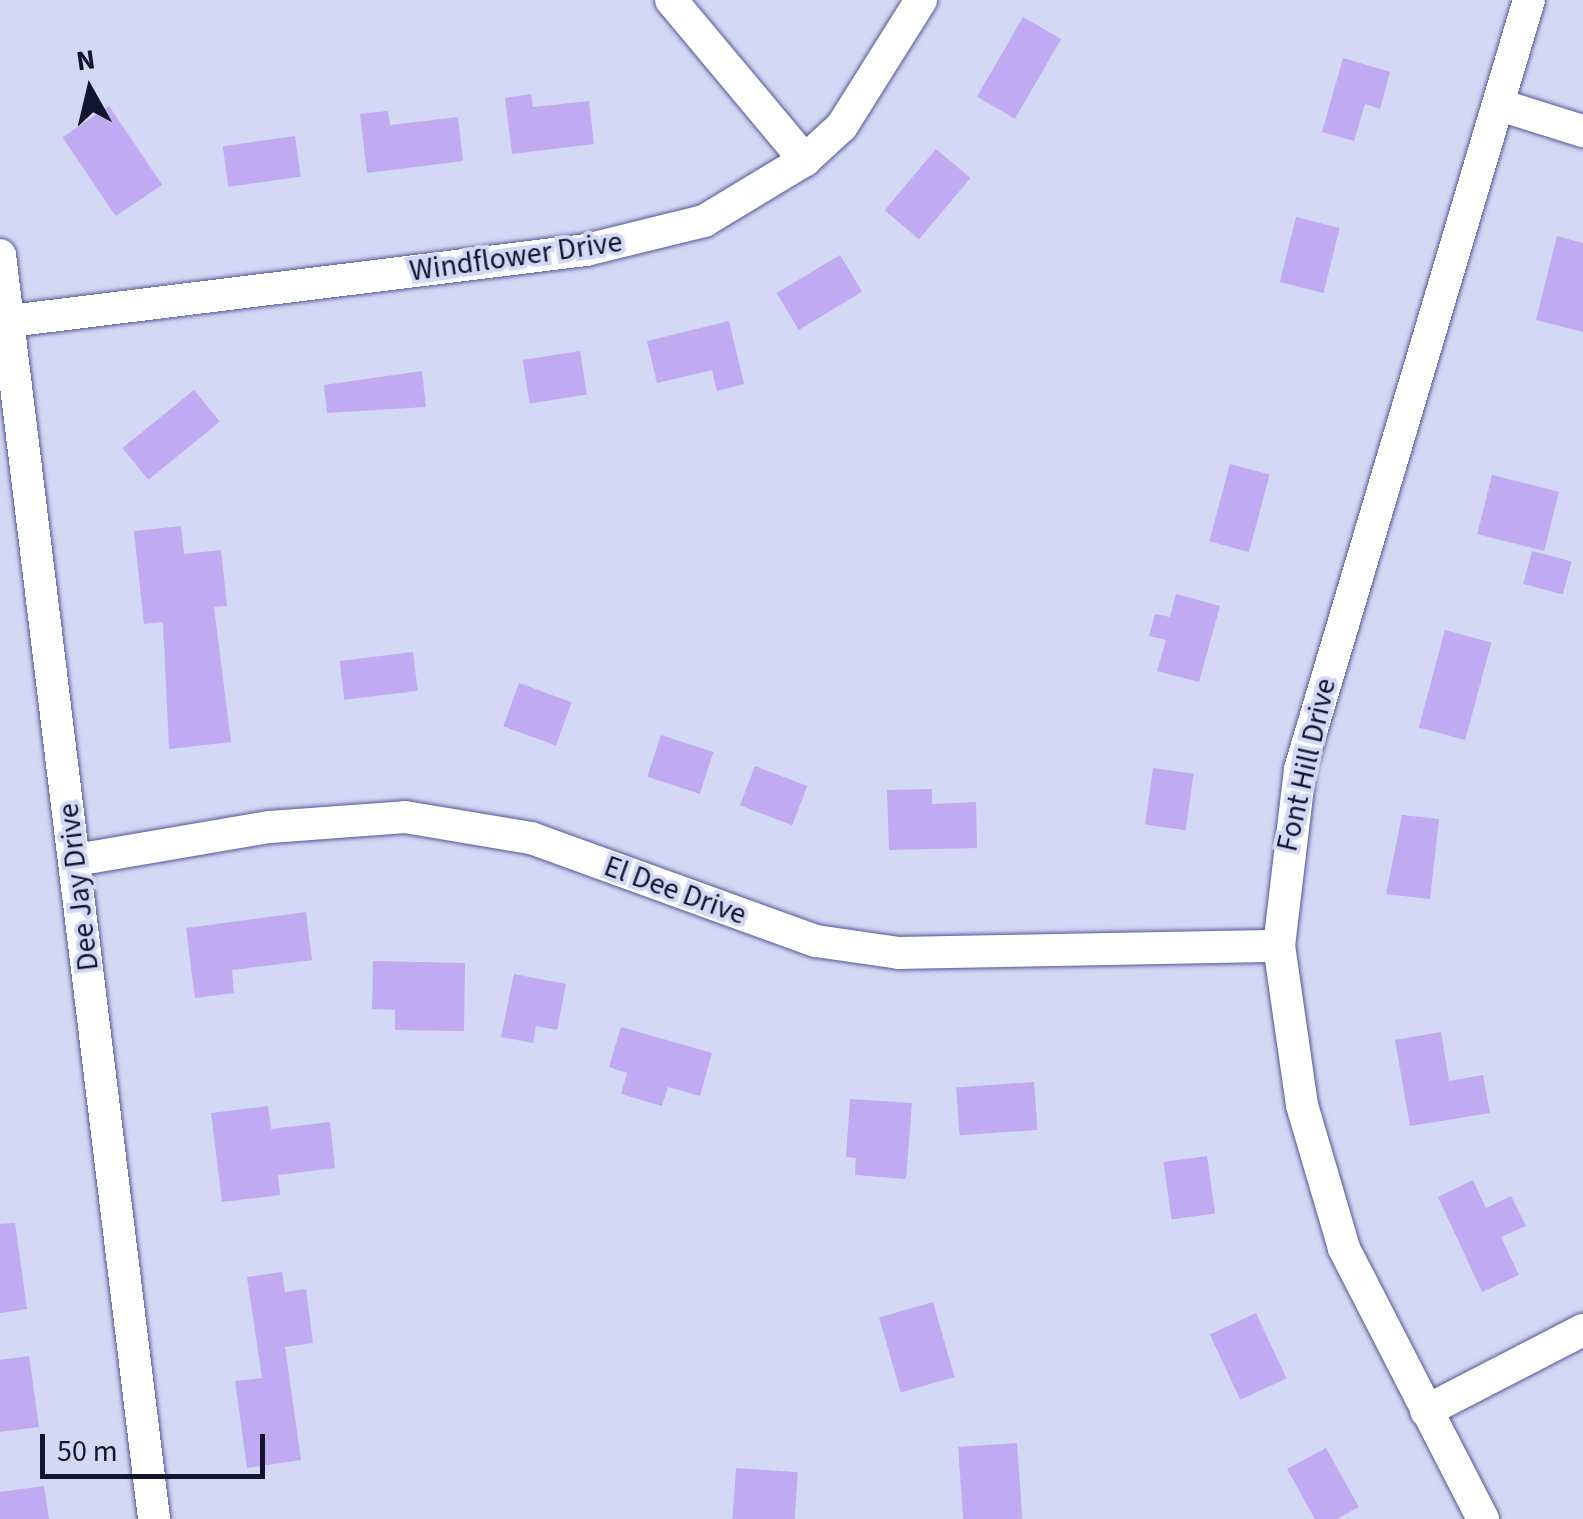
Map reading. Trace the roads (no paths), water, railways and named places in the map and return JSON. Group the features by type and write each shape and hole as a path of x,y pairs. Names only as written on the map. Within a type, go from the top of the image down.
{"street":[{"path":"671,0 805,160"},
{"name":"Windflower Drive","path":"10,321 652,237 704,221 805,160 842,126 921,0"},
{"name":"Font Hill Drive","path":"1483,1519 1340,1232 1302,1105 1279,946 1300,769 1503,106 1530,0"},
{"path":"1503,106 1583,131"},
{"name":"Dee Jay Drive","path":"0,254 154,1519"},
{"name":"El Dee Drive","path":"76,860 288,824 405,818 531,838 816,941 899,953 1279,946"},
{"path":"1426,1411 1583,1330"}]}
